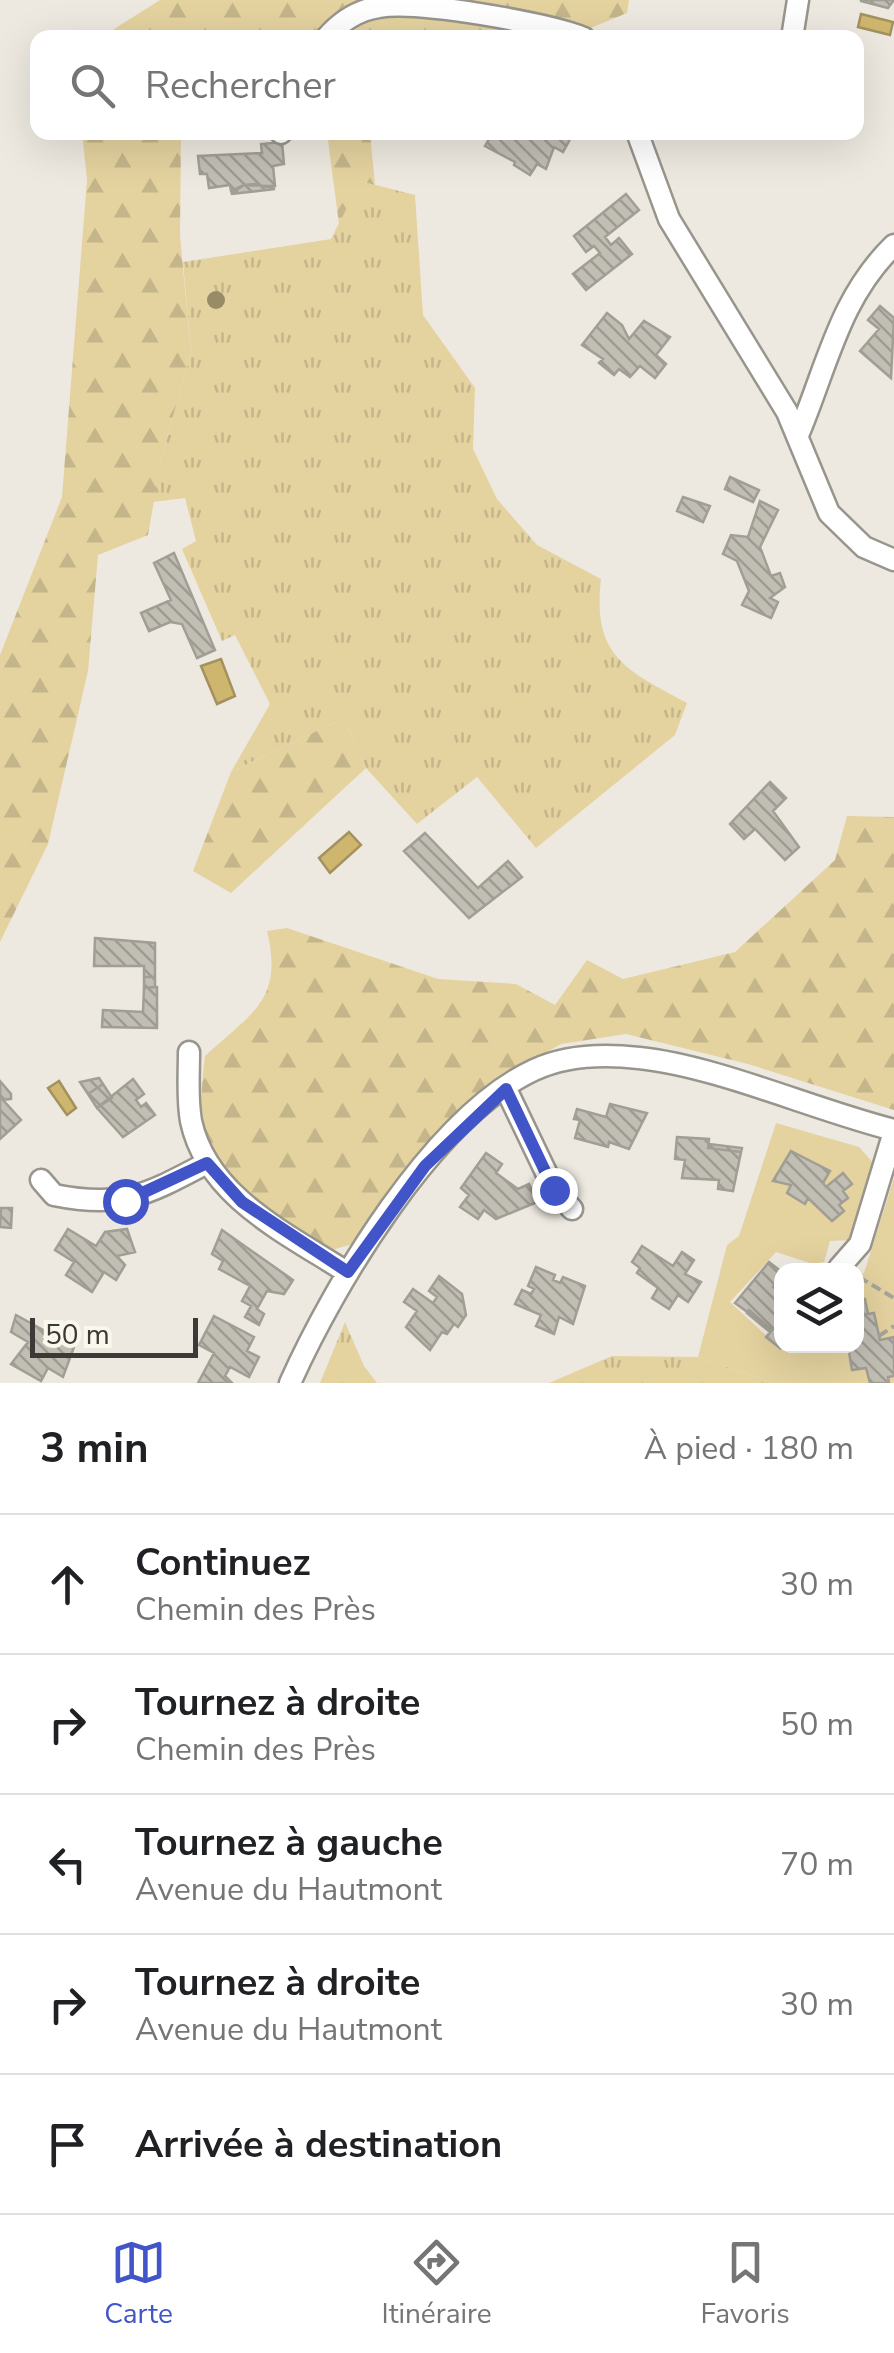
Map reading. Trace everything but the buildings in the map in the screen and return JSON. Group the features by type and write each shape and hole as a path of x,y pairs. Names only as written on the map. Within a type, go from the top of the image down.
{"street":[{"path":"793,30 798,0"},
{"path":"337,30 360,13 401,6 562,30"},
{"path":"640,140 669,220 798,434 830,514 840,528 864,547 894,560"},
{"path":"798,434 842,314 867,274 894,246"},
{"path":"189,1052 191,1121 207,1163 242,1202 348,1272"},
{"path":"290,1383 318,1320 425,1166 506,1089 531,1071 559,1061 642,1058 894,1131 853,1263"},
{"path":"506,1089 554,1190 572,1209"},
{"path":"41,1180 54,1194 114,1203 152,1192 207,1163"}],"path":[{"path":"864,1281 894,1298"},
{"path":"879,1336 894,1326"}],"green space":[{"path":"160,0 629,0 627,13 591,30 114,29"},
{"path":"83,140 181,140 180,236 191,353 162,455 148,535 98,555 88,671 48,844 0,942 0,655 62,497 87,180"},
{"path":"328,140 371,140 375,185 360,181 339,224"},
{"path":"360,181 415,195 423,315 475,388 473,449 497,499 537,545 601,579 602,627 608,644 631,670 687,703 675,735 536,848 477,777 417,824 366,768 344,718 231,772 270,704 235,635 222,641 182,549 196,541 185,498 153,502 191,353 183,262 331,239"},
{"path":"344,718 366,768 231,893 193,871 231,772"},
{"path":"847,816 894,817 894,1110 748,1064 626,1034 561,1044 502,1077 456,1119 356,1243 332,1250 259,1201 214,1153 202,1115 205,1056 249,1016 267,990 271,955 267,931 287,928 438,979 516,984 555,1005 587,960 623,979 735,952 835,860"},
{"path":"776,1123 859,1147 874,1164 851,1240 830,1241 824,1262 818,1263 776,1252 730,1302 774,1343 774,1353 864,1353 864,1273 894,1178 894,1383 774,1383 698,1357 727,1245 739,1236"},
{"path":"345,1322 364,1366 377,1383 320,1383"},
{"path":"612,1356 698,1357 774,1383 549,1383"}],"shaded area":[{"path":"861,14 893,22 890,35 858,27"},
{"path":"221,659 235,696 217,704 201,666"},
{"path":"349,832 361,845 330,873 319,858"},
{"path":"59,1081 76,1108 67,1115 48,1088"}],"route":[{"path":"125,1201 152,1192 207,1163 260,1216 348,1272 425,1166 473,1116 506,1089 554,1190"}]}
